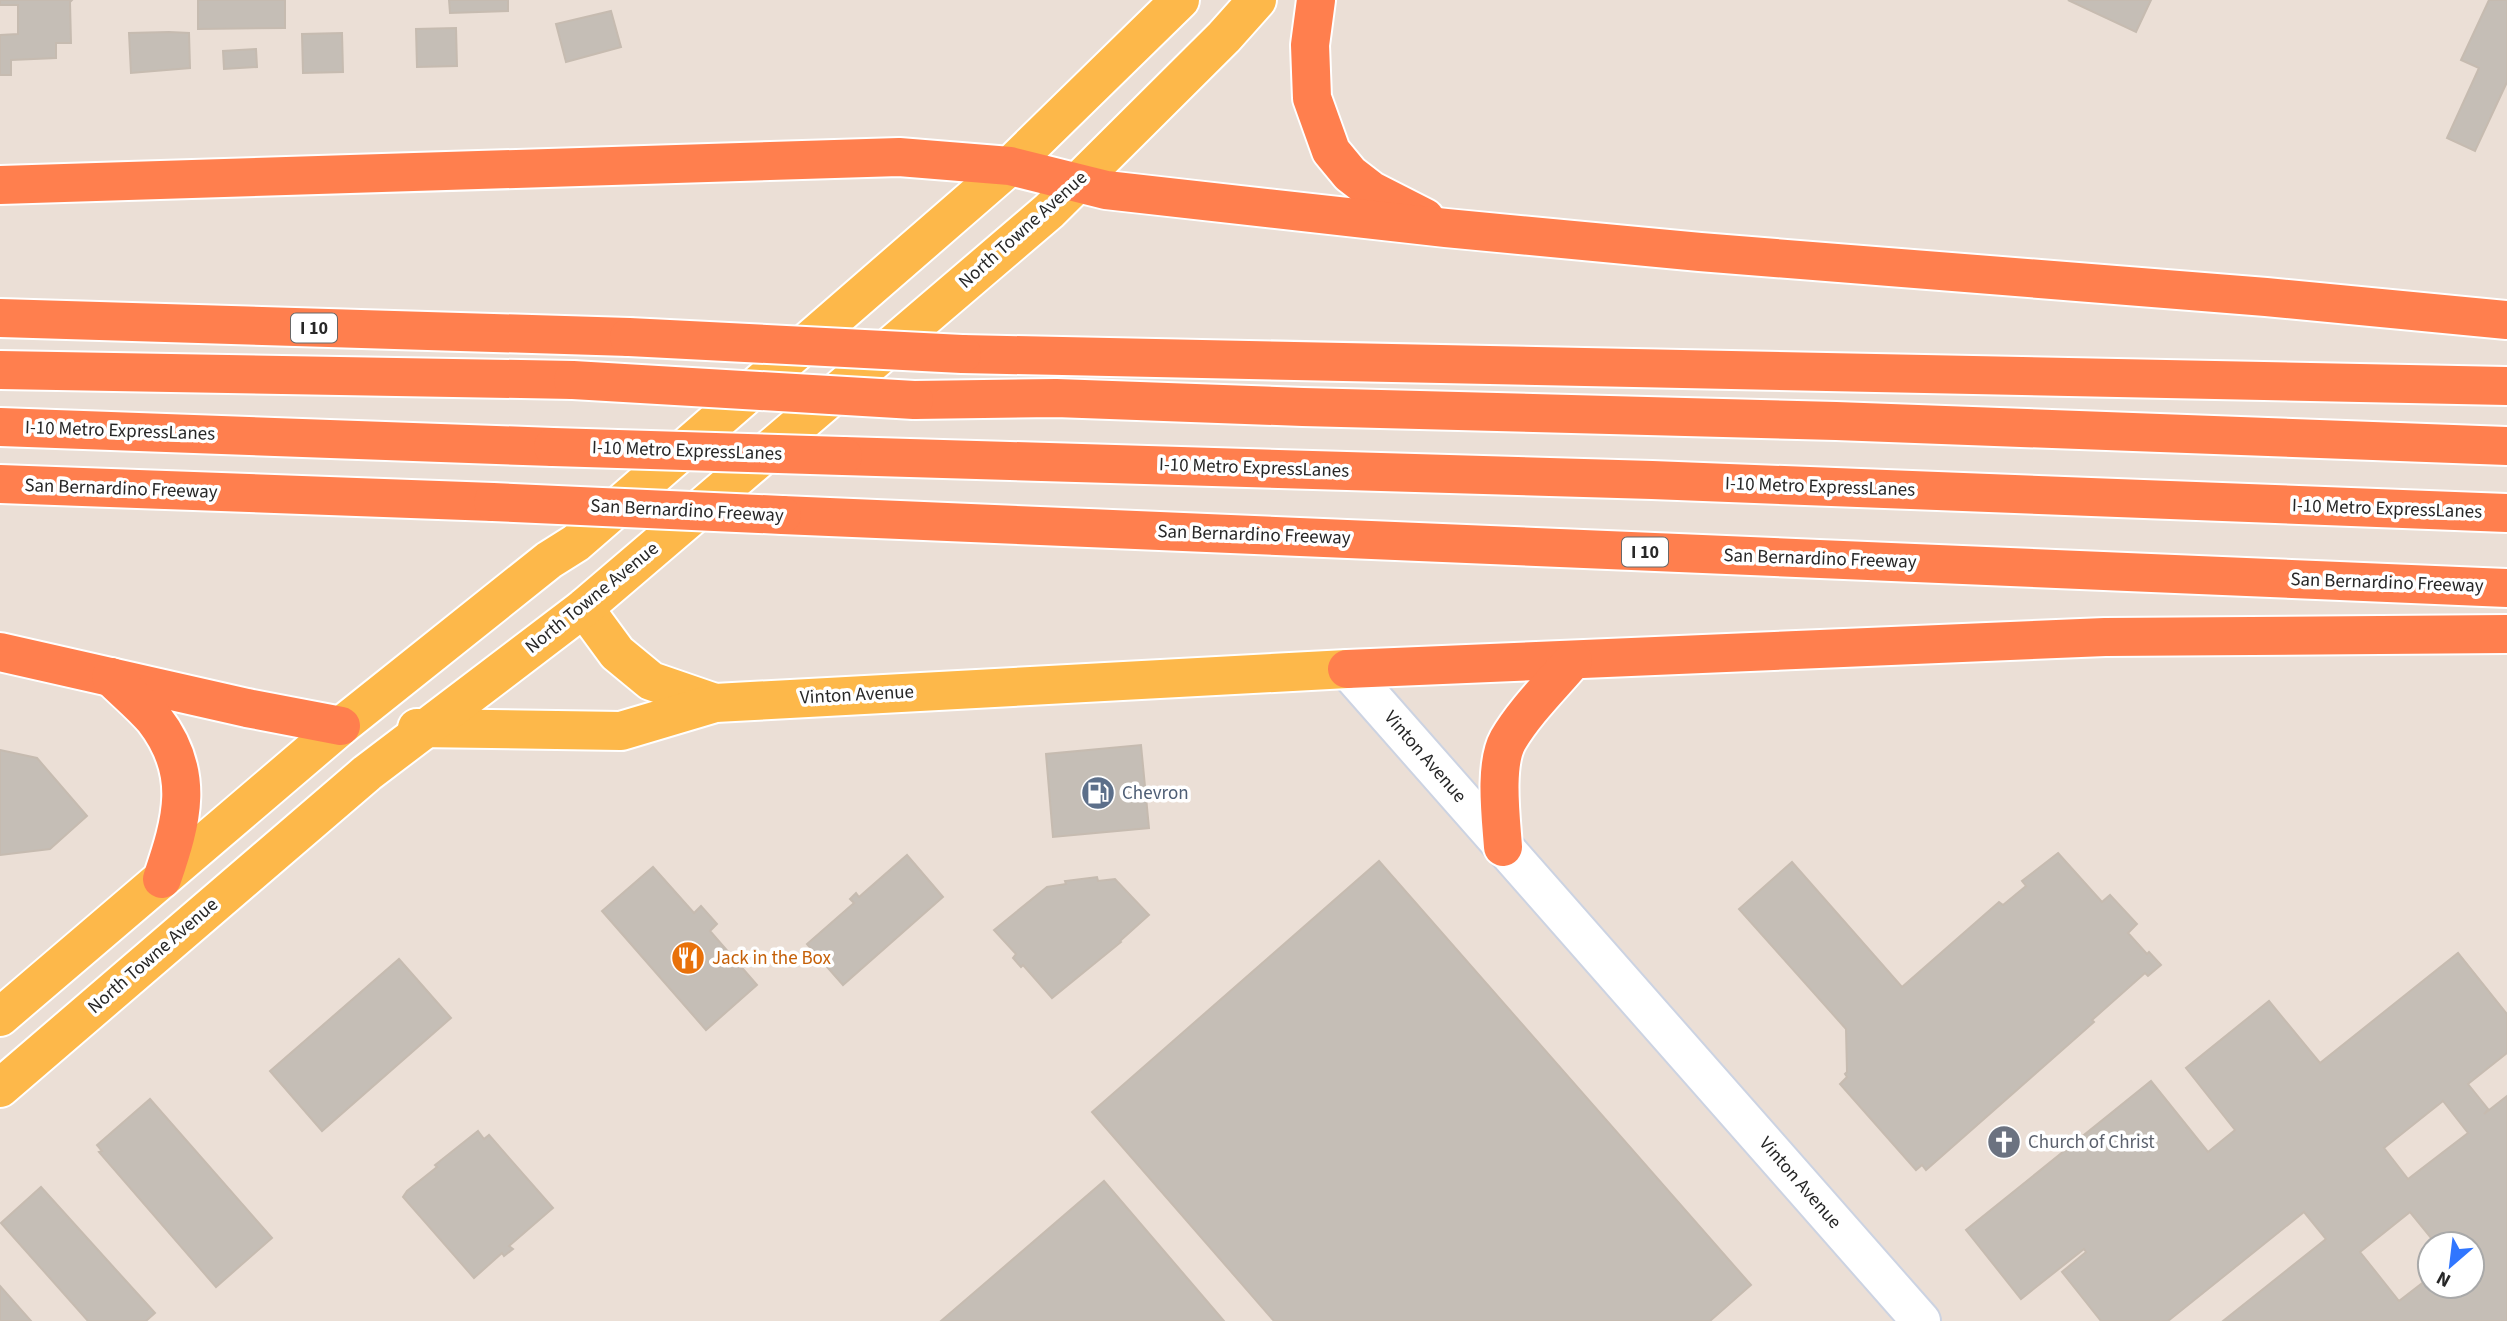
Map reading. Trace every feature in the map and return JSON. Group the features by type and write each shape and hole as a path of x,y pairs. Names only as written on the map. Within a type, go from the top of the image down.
{"highway":[{"path":"1315,0 1310,45 1312,98 1331,151 1350,174 1372,191 1446,228"},
{"path":"0,185 899,157 1010,166 1106,190 1446,228 1713,254 2266,297 2507,320"},
{"name":"I 10","path":"0,318 629,337 962,354 2507,386"},
{"path":"0,370 573,380 914,400 1056,398 1836,421 2507,446"},
{"name":"I-10 Metro ExpressLanes","path":"0,428 1638,480 2507,513"},
{"name":"San Bernardino Freeway","path":"0,484 493,502 2507,588"},
{"path":"1347,669 2105,637 2507,634"},
{"path":"0,652 247,708 341,726"},
{"path":"1503,847 1499,784 1507,742 1573,660"},
{"path":"111,677 153,718 172,747 180,769 182,801 178,833 162,879"}],"main road":[{"path":"0,1017 341,726 549,560 576,543 1010,166 1180,0"},
{"name":"North Towne Avenue","path":"0,1088 367,773 584,608 1049,211 1224,37 1257,0"},
{"path":"424,728 439,685 467,643 523,581"},
{"name":"Vinton Avenue","path":"584,608 617,653 651,681 715,703"},
{"name":"Vinton Avenue","path":"341,726 621,731 715,703 1347,669"}],"street":[{"name":"Vinton Avenue","path":"1347,669 1921,1321"}],"building":[{"path":"0,0 72,0 71,43 56,43 56,58 11,60 11,75 0,75 0,35 18,34 18,5 0,5"},
{"path":"198,0 285,0 285,28 198,29"},
{"path":"449,0 508,0 508,11 450,13"},
{"path":"2068,0 2151,0 2136,32"},
{"path":"2489,0 2507,0 2507,82 2475,151 2447,138 2479,68 2461,60"},
{"path":"611,11 621,47 566,62 556,24"},
{"path":"456,28 457,66 417,67 416,29"},
{"path":"129,33 189,33 190,68 131,73"},
{"path":"342,33 343,72 303,73 302,34"},
{"path":"256,49 257,67 224,69 223,51"},
{"name":"Chevron","path":"1141,745 1149,828 1053,837 1046,754"},
{"path":"0,750 37,758 87,816 50,849 0,855"},
{"path":"2058,853 2102,902 2110,895 2137,924 2128,933 2161,965 2148,976 2145,973 2092,1020 2094,1022 1926,1170 1922,1165 1916,1170 1840,1084 1847,1077 1846,1029 1739,909 1792,862 1902,987 1999,902 2003,905 2026,886 2022,881"},
{"path":"907,855 943,897 843,985 807,944 854,903 850,899 856,893 859,897"},
{"path":"1379,861 1751,1285 1710,1321 1274,1321 1092,1112"},
{"name":"Jack in the Box","path":"653,867 694,913 701,906 717,924 710,931 757,985 706,1030 602,911"},
{"path":"1097,877 1098,881 1115,879 1149,915 1121,942 1052,998 1023,965 1021,967 1013,958 1016,954 994,930 1047,887 1066,884 1065,881"},
{"path":"2458,953 2507,1014 2507,1053 2468,1084 2488,1109 2484,1114 2507,1096 2507,1321 2223,1321 2326,1239 2304,1212 2168,1321 2101,1321 2062,1272 2086,1252 2084,1249 2021,1299 1966,1230 2151,1081 2208,1152 2235,1130 2186,1068 2269,1001 2320,1063","holes":["2443,1101 2468,1133 2408,1179 2384,1148"]},
{"path":"399,959 451,1018 322,1131 270,1071"},
{"path":"150,1099 272,1238 216,1287 99,1152 102,1151 97,1145"},
{"path":"478,1131 484,1139 489,1135 553,1208 509,1246 513,1249 504,1256 502,1253 474,1278 403,1197 437,1167 435,1165"},
{"path":"1104,1181 1224,1321 941,1321"},
{"path":"41,1187 155,1313 146,1321 88,1321 1,1223"},
{"path":"0,1286 31,1321 0,1321"}],"place":[{"name":"Chevron","path":"1098,793"},
{"name":"Jack in the Box","path":"688,958"},
{"name":"Church of Christ","path":"2004,1142"}]}
